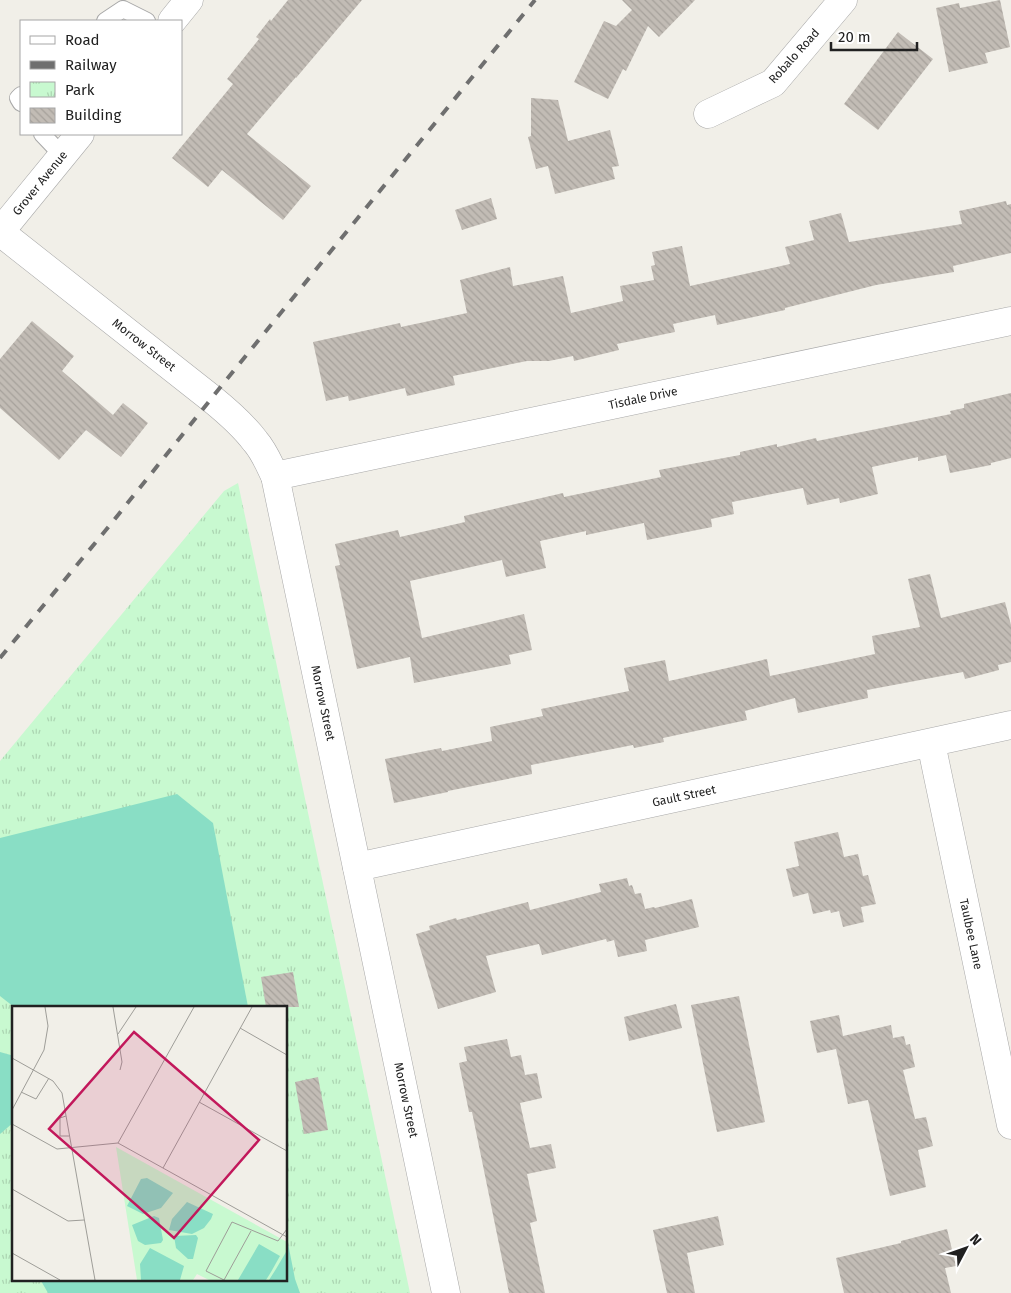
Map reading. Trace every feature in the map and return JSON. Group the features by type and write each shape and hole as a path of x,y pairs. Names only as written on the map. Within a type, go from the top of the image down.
{"street":[{"path":"173,20 189,0"},
{"name":"Robalo Road","path":"708,114 772,83 843,0"},
{"name":"Grover Avenue","path":"0,232 79,135"},
{"name":"Morrow Street","path":"0,232 235,418 256,442 275,476 446,1293"},
{"name":"Tisdale Drive","path":"275,476 1011,321"},
{"name":"Gault Street","path":"357,866 1011,725"},
{"name":"Taulbee Lane","path":"930,743 1011,1125"}],"lane":[{"path":"106,20 123,9 145,20"},
{"path":"43,135 62,155"}],"green space":[{"path":"238,483 410,1293 0,1293 0,761 224,491"},
{"path":"177,794 213,823 248,1006 13,1006 0,996 0,838"},
{"path":"0,1052 12,1055 12,1124 0,1134"},
{"path":"288,1243 295,1279 300,1293 48,1293 41,1280 288,1280"}],"building":[{"path":"288,0 362,0 247,134 311,186 283,220 222,170 208,187 172,158 233,84 227,79 259,39 256,37"},
{"path":"622,0 695,0 659,37 648,26 626,71 623,69 608,99 574,82 604,21 616,26 632,10"},
{"path":"1000,0 1010,47 985,53 988,63 949,72 936,8 959,3 960,8"},
{"path":"898,32 933,59 878,130 844,104"},
{"path":"531,98 558,100 568,141 610,130 619,166 612,167 615,179 555,194 548,166 536,169 528,137 531,136"},
{"path":"491,198 497,219 462,230 455,210"},
{"path":"1006,201 1007,205 1011,204 1011,253 953,266 954,272 876,285 785,308 785,310 717,325 715,315 673,324 675,332 617,344 619,350 574,361 573,356 549,361 527,361 453,376 455,385 407,396 405,388 349,401 348,396 326,401 313,342 400,323 401,327 467,313 460,280 510,267 513,286 563,276 571,313 623,301 620,286 654,280 651,266 655,265 652,252 682,246 690,286 790,264 785,247 814,240 809,221 841,213 849,242 962,224 959,211"},
{"path":"32,321 74,356 62,371 113,415 123,403 148,423 121,457 86,430 59,460 0,408 0,359"},
{"path":"1011,393 1011,458 991,463 991,465 950,473 946,455 918,461 918,457 872,467 878,494 840,503 839,498 807,505 803,488 732,502 734,514 711,519 712,527 647,540 644,523 586,535 586,531 540,541 546,568 506,577 502,560 410,581 422,638 524,614 532,650 509,655 511,664 414,683 410,657 357,669 335,566 340,565 335,544 398,530 400,537 465,522 464,516 563,493 564,497 661,477 659,470 740,455 740,452 777,444 777,447 816,438 817,441 951,414 950,411 964,408 964,404"},
{"path":"930,574 941,618 1005,602 1011,625 1011,662 998,665 999,670 965,679 963,672 867,690 868,698 798,713 795,698 745,711 747,720 663,738 664,742 634,748 633,745 531,765 532,774 394,803 385,759 441,748 442,751 492,741 490,727 543,716 541,709 629,691 624,668 665,660 669,681 767,659 770,676 875,654 872,636 920,627 908,579"},
{"path":"838,832 844,857 858,854 863,876 868,875 876,904 861,907 864,922 843,927 839,911 831,913 830,910 813,914 808,893 793,897 786,869 799,866 794,842"},
{"path":"627,878 629,886 632,885 635,894 641,893 645,909 692,899 699,927 645,940 647,951 618,957 614,940 607,942 606,939 542,955 539,944 486,956 496,992 438,1009 416,934 430,930 429,926 456,918 457,920 528,902 530,910 601,892 599,884"},
{"path":"293,972 299,1007 266,1006 261,977"},
{"path":"739,996 765,1122 717,1132 691,1005"},
{"path":"676,1004 682,1028 629,1041 624,1017"},
{"path":"839,1015 843,1036 891,1025 893,1038 904,1036 906,1045 910,1044 915,1067 903,1070 915,1119 926,1117 933,1146 918,1150 926,1187 890,1196 868,1100 848,1104 836,1049 817,1053 810,1021"},
{"path":"507,1039 511,1057 521,1055 525,1075 537,1073 542,1098 520,1103 530,1148 551,1144 556,1168 527,1174 537,1221 530,1223 545,1293 509,1293 472,1112 469,1112 459,1063 467,1061 464,1047"},
{"path":"318,1077 328,1130 304,1134 295,1082"},
{"path":"718,1216 724,1245 687,1253 695,1293 667,1293 653,1230"},
{"path":"947,1229 956,1266 945,1268 951,1293 844,1293 836,1258 901,1243 901,1241"}],"railway":[{"path":"0,658 535,0"}]}
